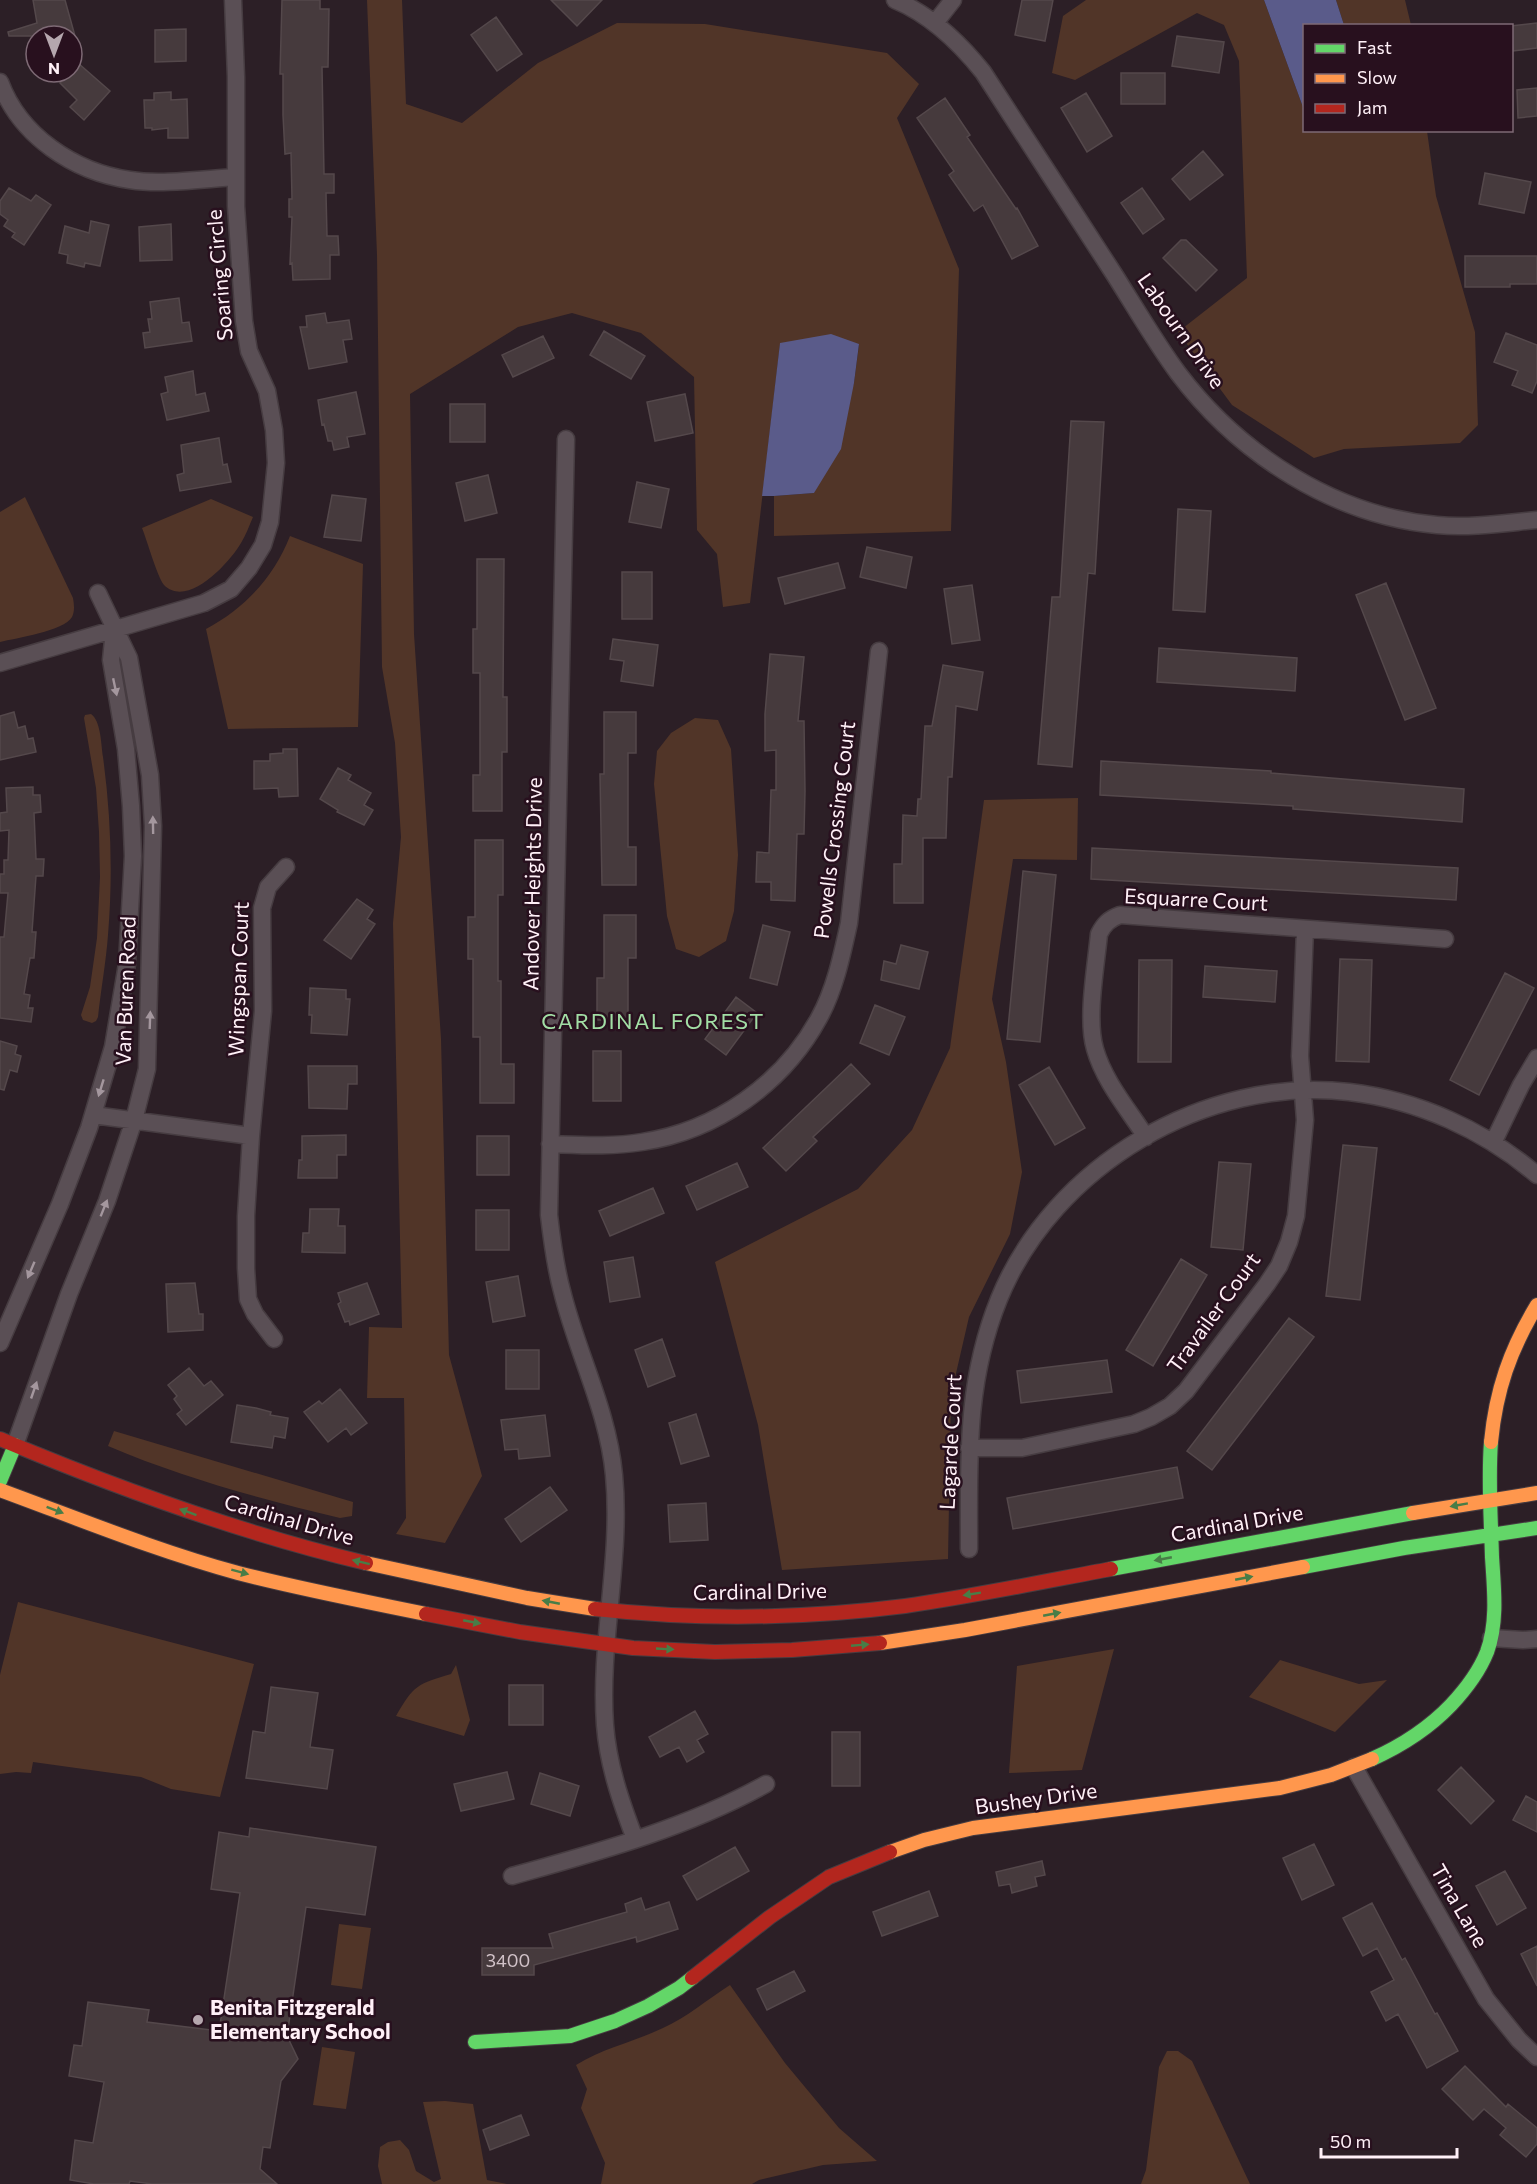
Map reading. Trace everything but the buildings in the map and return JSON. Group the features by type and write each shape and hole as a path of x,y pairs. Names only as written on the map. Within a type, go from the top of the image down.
{"main road":[{"name":"Bushey Drive","path":"475,2042 570,2036 648,2006 679,1988 812,1887 876,1857 924,1840 973,1828 1280,1788 1318,1780 1354,1767 1401,1745 1427,1728 1451,1706 1474,1679 1484,1660 1491,1638 1494,1604 1489,1454 1493,1418 1501,1383 1513,1349 1537,1305"},
{"path":"0,1481 8,1442"},
{"name":"Cardinal Drive","path":"8,1442 187,1512 264,1536 444,1582 609,1611 735,1616 878,1609 987,1592 1537,1493"},
{"path":"0,1490 148,1545 302,1589 520,1632 607,1645 715,1652 867,1645 965,1630 1381,1552 1537,1528"}],"street":[{"name":"Soaring Circle","path":"0,663 204,603 231,589 249,568 263,545 270,522 276,463 274,430 267,391 249,351 244,321 236,177 233,0"},
{"name":"Labourn Drive","path":"895,0 935,23 964,48 983,72 1180,375 1214,414 1250,447 1306,485 1368,512 1399,520 1438,525 1478,526 1537,520"},
{"path":"935,23 953,0"},
{"name":"Soaring Circle","path":"0,82 5,96 31,132 62,155 92,171 131,180 236,177"},
{"name":"Andover Heights Drive","path":"566,439 549,1215 553,1254 562,1293 596,1394 607,1434 614,1474 616,1515 604,1698 605,1726 620,1800 635,1839"},
{"name":"Van Buren Road","path":"8,1442 107,1201 134,1120 147,1069 153,826 150,776 129,658 98,593"},
{"name":"Van Buren Road","path":"0,1343 60,1204 93,1115 113,1047 127,964 131,902 131,807 126,749 111,660 114,630"},
{"name":"Powells Crossing Court","path":"550,1144 640,1143 696,1128 725,1114 757,1093 800,1048 829,997 842,956 849,923 879,651"},
{"name":"Wingspan Court","path":"274,1340 255,1314 247,1292 246,1215 251,1136 264,1011 262,908 268,887 286,867"},
{"name":"Esquarre Court","path":"1146,1137 1101,1067 1094,1048 1091,1028 1099,934 1110,919 1120,915 1445,939"},
{"name":"Travailer Court","path":"969,1448 1022,1448 1134,1424 1151,1418 1170,1406 1186,1391 1279,1266 1296,1216 1305,1120 1300,1056 1305,929"},
{"path":"1493,1143 1537,1058"},
{"name":"Lagarde Court","path":"969,1549 971,1406 988,1328 1013,1269 1034,1236 1058,1206 1086,1179 1117,1155 1146,1137 1185,1118 1220,1105 1264,1095 1303,1091 1348,1092 1422,1108 1457,1123 1493,1143 1537,1175"},
{"path":"93,1115 251,1136"},
{"path":"1491,1638 1537,1639"},
{"name":"Tina Lane","path":"1354,1767 1486,1999 1519,2040 1537,2057"},
{"path":"512,1876 635,1839 725,1805 766,1784"}],"shaded area":[{"path":"367,0 402,0 406,104 462,123 538,63 617,23 705,24 887,53 919,84 897,118 959,269 951,531 774,536 774,496 814,493 854,383 859,345 780,344 750,603 723,607 717,554 697,530 694,377 641,333 572,313 518,327 410,394 414,634 441,1039 449,1355 482,1476 445,1543 396,1534 406,1518 404,1398 367,1398 369,1327 402,1328 393,923 401,837 395,743 382,667 377,255"},
{"path":"1086,0 1264,0 1303,107 1303,132 1427,132 1436,196 1475,332 1478,425 1460,443 1344,449 1314,458 1232,405 1178,332 1247,278 1239,61 1224,25 1197,13 1075,80 1052,73 1063,16"},
{"path":"1336,0 1405,0 1411,24 1344,24"},
{"path":"25,497 73,598 74,612 67,622 60,626 0,642 0,512"},
{"path":"211,499 253,517 236,551 218,571 196,587 185,591 174,591 164,585 161,580 142,528"},
{"path":"290,536 363,564 358,727 228,729 206,629 220,621 257,590 276,565"},
{"path":"91,714 99,727 101,740 108,801 111,868 106,955 98,1017 92,1023 83,1020 81,1015 90,987 97,938 100,877 96,788 84,718 85,715"},
{"path":"695,718 718,720 731,749 738,855 734,911 726,941 699,957 676,949 667,916 654,784 657,751 671,733"},
{"path":"1078,798 1077,860 1013,859 992,999 1006,1062 1022,1172 1010,1234 969,1317 951,1395 948,1559 782,1570 758,1425 715,1262 858,1189 912,1130 950,1048 984,800"},
{"path":"114,1431 353,1502 352,1516 340,1518 281,1503 222,1487 136,1458 108,1446"},
{"path":"18,1602 254,1664 220,1797 171,1789 141,1777 33,1762 31,1773 0,1774 0,1675"},
{"path":"1114,1649 1082,1770 1009,1773 1017,1666"},
{"path":"1280,1660 1359,1684 1387,1680 1335,1732 1249,1697"},
{"path":"456,1665 470,1720 464,1736 396,1716 412,1692 431,1680 451,1674"},
{"path":"339,1924 371,1928 362,1989 331,1985"},
{"path":"730,1985 785,2063 839,2128 877,2161 823,2165 759,2180 752,2184 601,2184 605,2163 581,2108 587,2089 576,2065 597,2054 672,2024"},
{"path":"322,2047 355,2052 346,2109 313,2105"},
{"path":"1167,2051 1178,2051 1192,2061 1250,2184 1141,2184 1146,2170 1159,2067"},
{"path":"445,2101 473,2104 487,2180 507,2184 382,2184 378,2166 380,2147 388,2142 400,2140 409,2150 416,2171 434,2182 441,2179 423,2102"}],"water":[{"path":"1264,0 1336,0 1344,24 1303,24 1303,107"},
{"path":"831,334 859,344 841,449 814,493 762,496 780,343"}],"traffic: fast":[{"path":"1372,1759 1414,1736 1442,1713 1472,1680 1487,1652 1493,1629 1494,1605 1490,1500 1491,1442"},
{"path":"0,1481 15,1445"},
{"path":"1111,1569 1413,1513"},
{"path":"1303,1567 1404,1548 1537,1528"},
{"path":"475,2042 570,2036 615,2021 648,2006 692,1978"}],"traffic: slow":[{"path":"1491,1442 1496,1405 1506,1371 1519,1338 1537,1305"},
{"path":"0,1490 178,1555 238,1573 426,1614"},
{"path":"1413,1513 1537,1493"},
{"path":"366,1563 527,1598 595,1609"},
{"path":"880,1643 965,1630 1303,1567"},
{"path":"890,1852 924,1840 973,1828 1280,1788 1331,1775 1372,1759"}],"traffic: jam":[{"path":"0,1439 90,1475 226,1524 366,1563"},
{"path":"595,1609 711,1616 828,1614 931,1602 1111,1569"},
{"path":"426,1614 520,1632 633,1648 715,1652 792,1650 880,1643"},
{"path":"692,1978 770,1917 829,1877 890,1852"}],"place":[{"name":"Benita Fitzgerald Elementary School","path":"198,2020"}],"district":[{"name":"CARDINAL FOREST","path":"653,1021"}]}
